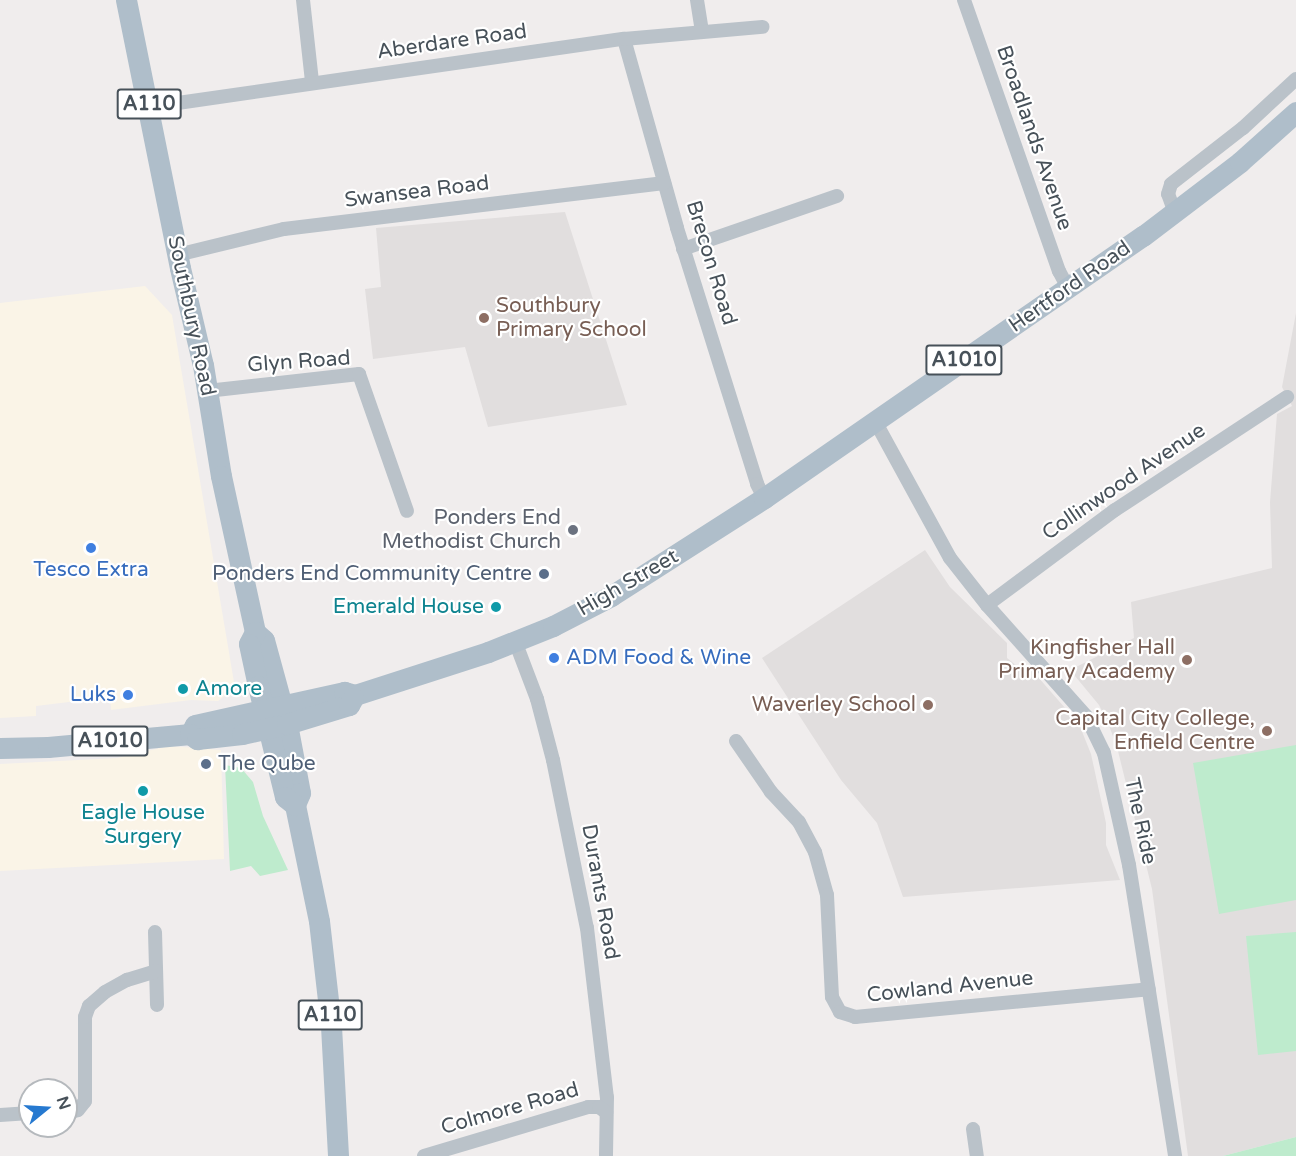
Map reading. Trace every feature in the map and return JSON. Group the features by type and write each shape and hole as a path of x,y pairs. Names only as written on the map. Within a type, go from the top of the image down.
{"main road":[{"name":"Southbury Road","path":"126,0 150,107 177,255 207,392 221,476 255,632 249,644 276,717"},
{"name":"Hertford Road","path":"875,421 1175,213 1254,151 1296,112"},
{"name":"High Street","path":"0,748 48,747 189,734 195,725 276,717 344,692 355,694 515,641 585,610 634,583 764,498 875,421"},
{"name":"A110","path":"276,717 285,797 295,805 319,921 331,1026 338,1156"}],"street":[{"path":"303,0 312,82"},
{"path":"697,0 702,32"},
{"name":"Broadlands Avenue","path":"964,0 1059,271 1068,288"},
{"name":"Aberdare Road","path":"150,107 624,39 762,27"},
{"name":"Brecon Road","path":"624,39 683,249 757,484 764,498"},
{"path":"1175,213 1168,194 1172,184 1243,128 1296,79"},
{"name":"Swansea Road","path":"177,255 211,249 219,243 284,229 664,183"},
{"path":"683,249 837,196"},
{"name":"Glyn Road","path":"207,392 359,374 407,511"},
{"name":"Collinwood Avenue","path":"987,605 1115,510 1287,397"},
{"name":"The Ride","path":"875,421 950,558 987,605 1086,716 1095,732 1116,800 1149,989 1174,1156"},
{"name":"Durants Road","path":"515,641 537,699 564,813 590,950 607,1097 606,1156"},
{"name":"Cowland Avenue","path":"736,741 771,792 799,822 814,852 826,895 832,997 840,1012 855,1017 1149,989"},
{"path":"155,932 157,1005"},
{"path":"78,1110 85,1101 85,1017 89,1006 105,992 127,980 156,971"},
{"name":"Colmore Road","path":"424,1156 588,1107 599,1107 606,1112"},
{"path":"0,1115 18,1114"},
{"path":"973,1130 976,1156"}],"shaded area":[{"name":"Southbury Primary School","path":"565,212 627,405 488,427 465,347 373,359 365,289 381,287 376,228"},
{"path":"145,286 172,315 235,688 218,701 191,700 111,710 110,697 36,706 36,716 0,718 0,303"},
{"name":"Capital City College, Enfield Centre","path":"1296,313 1296,1137 1223,1156 1188,1156 1152,889 1117,747 1099,705 1070,670 1134,638 1131,602 1272,568 1270,502 1277,414 1292,406 1282,387"},
{"name":"Waverley School","path":"925,550 950,587 1007,643 1007,658 1021,669 1031,669 1079,724 1091,754 1106,823 1106,845 1120,880 903,897 877,823 841,780 762,658"},
{"path":"169,746 221,750 224,859 0,871 0,764 117,758"}],"green space":[{"path":"1296,745 1296,900 1219,914 1193,763"},
{"path":"225,765 241,768 253,782 263,816 288,870 260,876 251,866 230,871"},
{"path":"1296,932 1296,1051 1258,1055 1246,936"},
{"path":"1296,1137 1296,1156 1223,1156"}],"place":[{"name":"Southbury Primary School","path":"484,318"},
{"name":"Ponders End Methodist Church","path":"573,530"},
{"name":"Tesco Extra","path":"91,548"},
{"name":"Ponders End Community Centre","path":"544,574"},
{"name":"Emerald House","path":"496,607"},
{"name":"ADM Food & Wine","path":"554,658"},
{"name":"Kingfisher Hall Primary Academy","path":"1187,660"},
{"name":"Amore","path":"183,689"},
{"name":"Luks","path":"128,695"},
{"name":"Waverley School","path":"928,705"},
{"name":"Capital City College, Enfield Centre","path":"1267,731"},
{"name":"The Qube","path":"206,764"},
{"name":"Eagle House Surgery","path":"143,791"}]}
